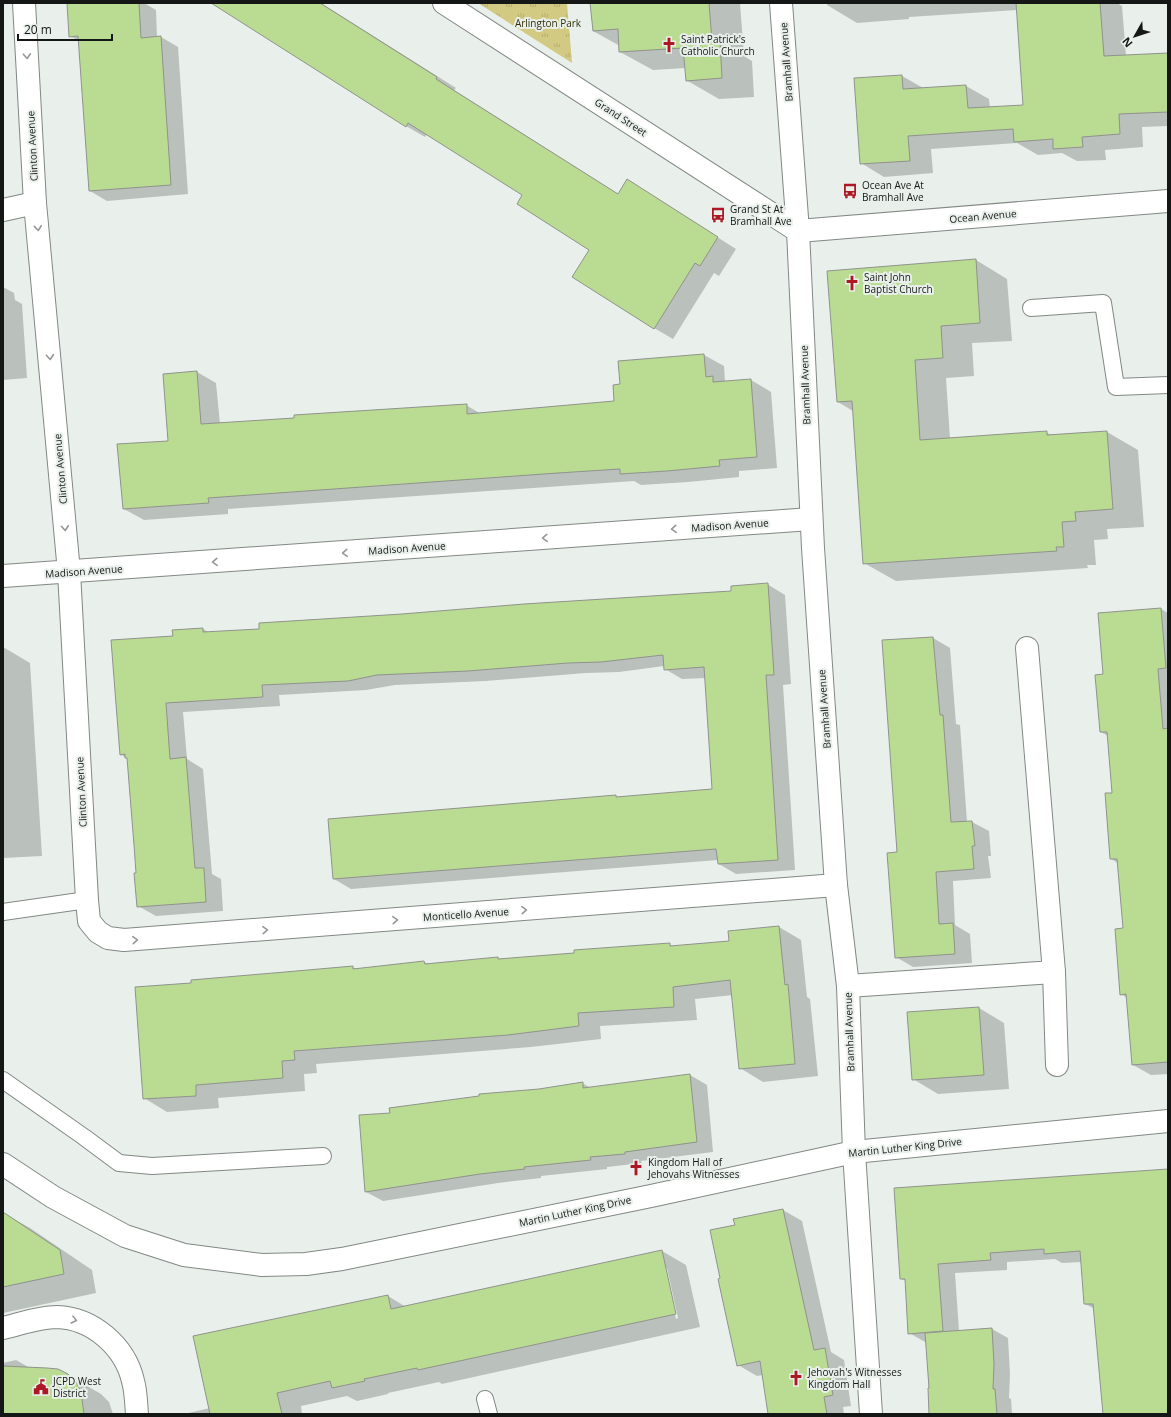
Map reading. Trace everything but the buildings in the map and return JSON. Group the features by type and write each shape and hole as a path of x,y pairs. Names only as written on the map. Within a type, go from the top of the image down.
{"street":[{"name":"Clinton Avenue","path":"24,3 36,203 69,572 87,900 89,921 98,932"},
{"name":"Grand Street","path":"444,3 798,231"},
{"name":"Bramhall Avenue","path":"781,3 798,231 811,519 836,885 848,986 854,1152 871,1414"},
{"name":"Ocean Avenue","path":"798,231 1168,201"},
{"path":"3,210 36,203"},
{"name":"Madison Avenue","path":"3,576 811,519"},
{"path":"1027,648 1054,972 1057,1065"},
{"name":"Monticello Avenue","path":"98,932 108,938 124,940 836,885"},
{"path":"848,986 1054,972"},
{"name":"Martin Luther King Drive","path":"3,1164 53,1197 125,1236 184,1255 262,1265 306,1264 342,1259 651,1196 854,1152 1168,1122"},
{"path":"3,1328 56,1317 74,1319 90,1325 106,1337 123,1355 133,1380 137,1414"}],"lane":[{"path":"1031,308 1104,303 1116,387 1168,384"},
{"path":"3,912 87,900"},
{"path":"3,1080 119,1163 152,1166 323,1156"}],"green space":[{"name":"Arlington Park","path":"478,3 567,3 572,63"}],"place":[{"name":"Saint Patrick's Catholic Church","path":"669,45"},
{"name":"Ocean Ave At Bramhall Ave","path":"850,191"},
{"name":"Grand St At Bramhall Ave","path":"718,215"},
{"name":"Saint John Baptist Church","path":"852,283"},
{"name":"Kingdom Hall of Jehovahs Witnesses","path":"636,1168"},
{"name":"Jehovah's Witnesses Kingdom Hall","path":"796,1378"},
{"name":"JCPD West District","path":"41,1387"}]}
